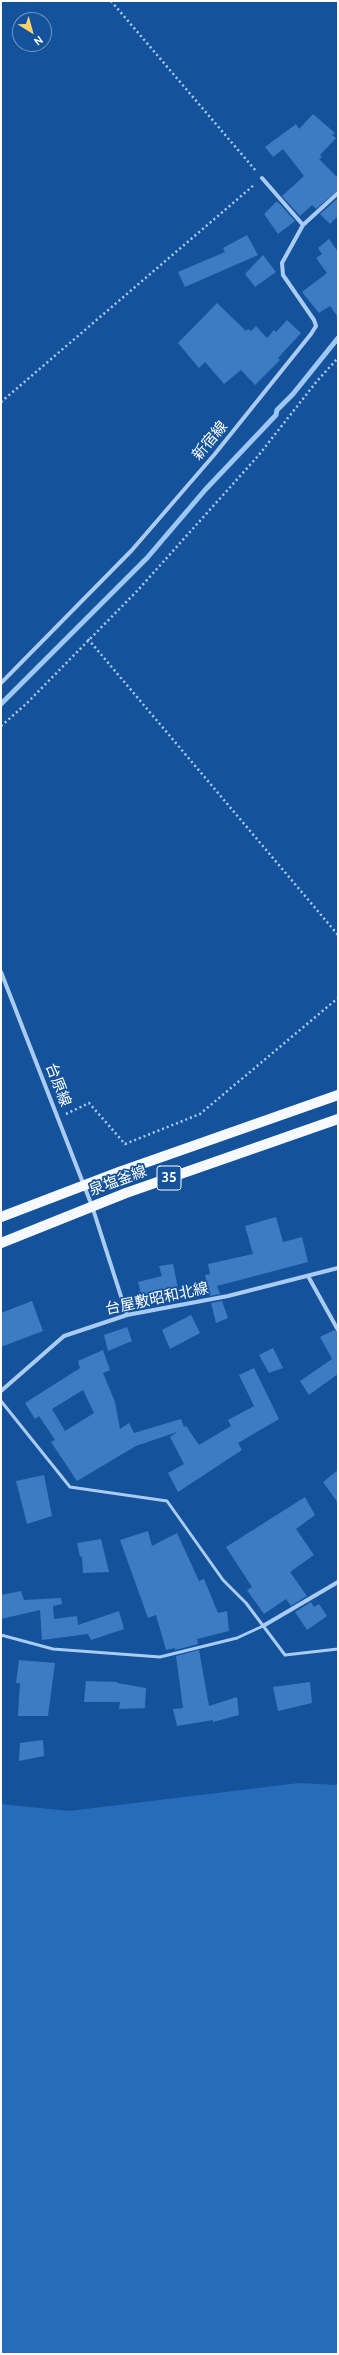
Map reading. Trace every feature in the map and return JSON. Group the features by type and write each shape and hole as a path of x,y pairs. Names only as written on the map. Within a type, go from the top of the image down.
{"main road":[{"name":"泉塩釜線","path":"1,1217 84,1185 338,1095"},
{"name":"泉塩釜線","path":"1,1242 92,1206 338,1119"}],"street":[{"path":"262,178 303,225"},
{"name":"新宿線","path":"1,683 132,550 214,455 311,334 316,326 314,320 283,275 282,263 303,225 338,193"},
{"name":"台原線","path":"1,972 92,1206 127,1315"},
{"name":"台屋敷昭和北線","path":"1,1391 64,1336 127,1315 228,1296 338,1268"},
{"path":"308,1276 338,1330"},
{"path":"263,1626 338,1582"}],"lane":[{"path":"1,1401 70,1487 167,1500 223,1580 246,1603 285,1655 338,1650"},
{"path":"1,1635 53,1649 160,1657 237,1638 263,1626"}],"path":[{"path":"1,402 262,178 111,1"},
{"path":"1,726 26,704 88,639 138,590 248,468 316,381 338,358"},
{"path":"88,639 338,935"},
{"path":"57,1118 90,1102 125,1144 200,1114 338,998"}],"shaded area":[{"path":"299,1783 338,1785 338,2354 1,2354 1,1804 69,1811"}],"building":[{"path":"313,114 335,133 332,135 336,138 320,155 322,157 319,159 338,178 338,190 316,209 312,205 300,216 282,196 304,176 283,149 273,157 265,147 296,124 299,129"},
{"path":"338,198 338,216 330,224 320,214"},
{"path":"277,201 295,221 278,234 264,214"},
{"path":"247,235 258,255 185,287 178,272 225,252 223,248"},
{"path":"329,239 338,252 338,317 330,306 319,313 302,292 327,273 316,258 322,254 318,248"},
{"path":"263,255 276,272 255,287 245,274"},
{"path":"217,303 246,331 248,329 251,331 256,326 267,338 274,330 276,332 287,320 301,333 278,358 280,360 255,385 241,370 224,384 205,362 199,368 178,343"},
{"path":"276,1217 283,1242 302,1237 308,1262 217,1286 220,1294 210,1296 205,1275 210,1274 208,1264 253,1254 245,1226"},
{"path":"173,1264 178,1288 163,1291 166,1299 144,1305 138,1282 162,1276 159,1266"},
{"path":"32,1301 43,1331 1,1347 1,1313"},
{"path":"222,1301 228,1318 216,1323 211,1303"},
{"path":"191,1315 200,1333 170,1349 162,1330"},
{"path":"127,1327 132,1341 108,1351 104,1335"},
{"path":"334,1330 338,1333 338,1374 309,1395 300,1381 332,1359 320,1337"},
{"path":"273,1348 283,1368 269,1373 259,1355"},
{"path":"103,1350 110,1370 103,1373 115,1402 120,1429 129,1423 134,1433 181,1419 184,1427 186,1426 199,1445 231,1426 228,1420 254,1406 239,1375 254,1368 279,1419 238,1443 242,1450 178,1492 168,1473 184,1464 170,1437 177,1432 136,1446 77,1481 51,1442 55,1440 39,1416 35,1419 25,1403 80,1368 78,1361","holes":["83,1390 94,1413 65,1431 52,1409"]},
{"path":"338,1470 338,1503 323,1482"},
{"path":"44,1475 52,1516 27,1524 16,1481"},
{"path":"305,1497 315,1515 296,1529 314,1555 290,1572 307,1596 291,1606 286,1599 264,1614 247,1590 252,1587 226,1547"},
{"path":"148,1531 152,1546 177,1533 199,1581 204,1579 218,1613 227,1611 229,1631 197,1639 198,1644 175,1650 175,1648 166,1650 156,1615 148,1618 120,1540"},
{"path":"101,1539 109,1572 83,1573 82,1556 80,1557 77,1543"},
{"path":"21,1591 24,1600 61,1598 62,1604 53,1606 54,1619 77,1616 78,1625 119,1611 124,1629 91,1640 88,1634 42,1640 40,1610 1,1619 1,1595"},
{"path":"311,1602 314,1607 319,1604 327,1616 307,1630 295,1612"},
{"path":"199,1650 209,1706 237,1697 239,1715 213,1722 213,1720 177,1726 173,1709 183,1708 176,1656"},
{"path":"19,1660 55,1663 48,1716 18,1716 20,1683 16,1683"},
{"path":"86,1681 118,1682 117,1683 146,1688 145,1708 119,1709 120,1702 84,1702"},
{"path":"310,1682 312,1703 278,1711 273,1687"},
{"path":"43,1740 44,1756 19,1761 20,1743"}],"waterway":[{"path":"1,704 147,558 205,490 276,415 277,410 293,394 338,338"}]}
